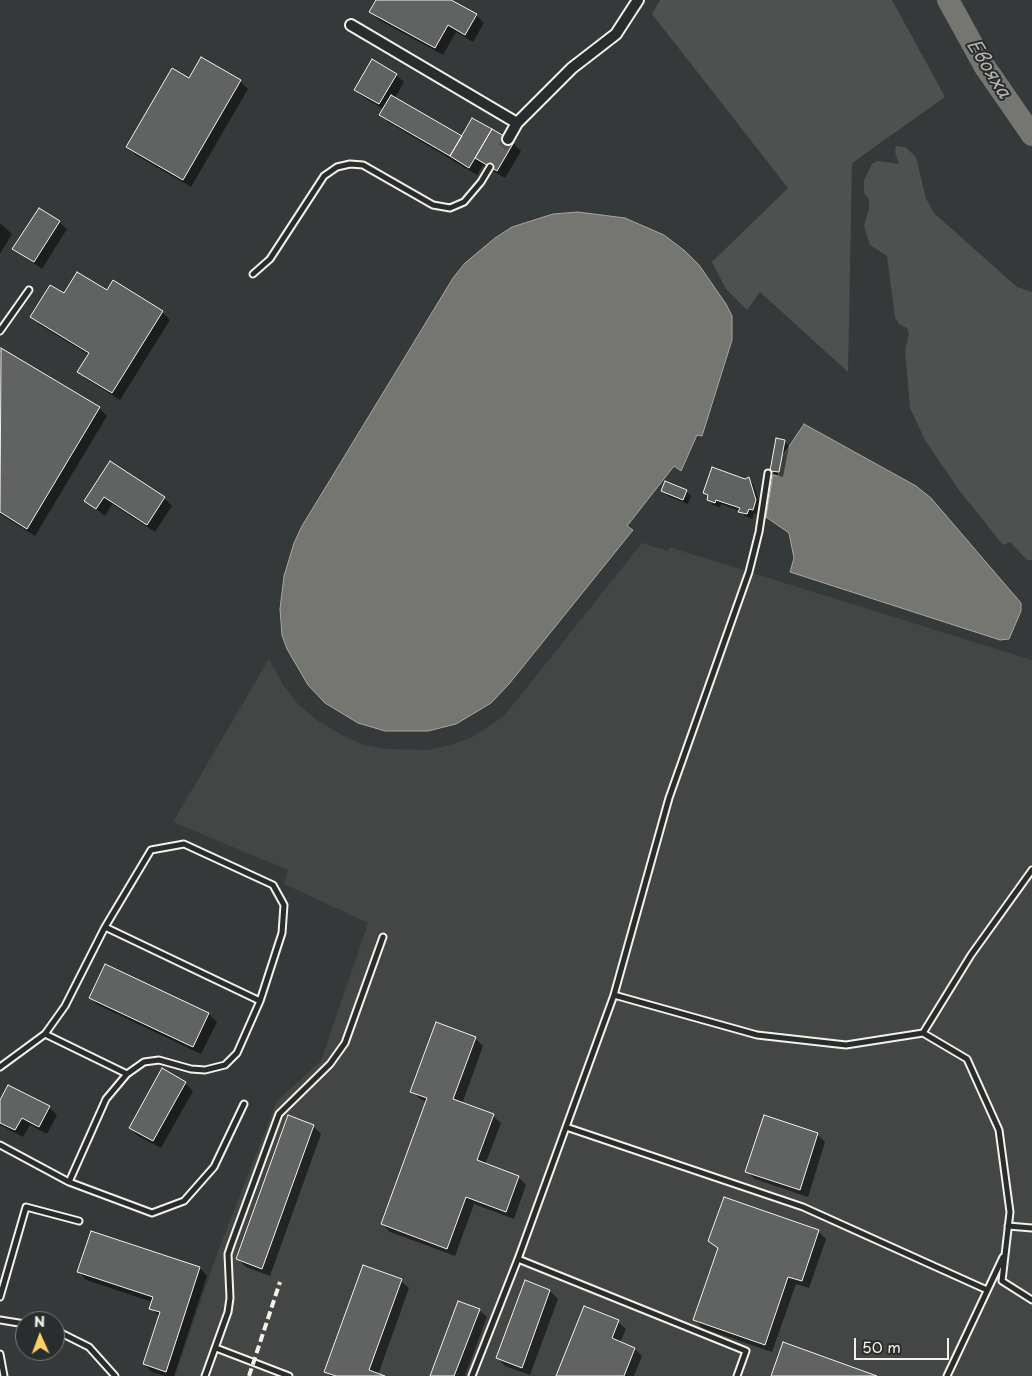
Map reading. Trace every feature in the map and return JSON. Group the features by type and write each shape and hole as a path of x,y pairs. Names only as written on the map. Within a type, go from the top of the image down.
{"street":[{"path":"508,139 517,124 572,68 616,34 638,0"},
{"path":"351,25 517,124"}],"lane":[{"path":"253,274 270,259 324,176 336,167 350,164 363,165 433,205 450,208 464,202 481,182 490,167"},
{"path":"0,331 29,290"},
{"path":"472,1376 518,1259 614,996 670,798 749,572 759,532 768,473"},
{"path":"0,1067 45,1034 65,1006 105,927 151,850 184,844 273,885 284,905 282,933 260,1001 237,1053 226,1066 205,1070 191,1069 159,1060 144,1062 127,1074 106,1099 69,1182"},
{"path":"923,1033 971,955 1032,870"},
{"path":"105,927 260,1001"},
{"path":"205,1376 226,1322 230,1298 228,1262 231,1245 279,1114 330,1064 345,1043 383,937"},
{"path":"614,996 757,1036 846,1045 923,1033 967,1059 999,1130 1010,1212 1002,1281 1032,1300"},
{"path":"45,1034 127,1074"},
{"path":"0,1145 69,1182 152,1214 184,1201 214,1167 244,1104"},
{"path":"566,1127 803,1207 987,1290"},
{"path":"0,1297 26,1207 79,1221"},
{"path":"1008,1226 1032,1228"},
{"path":"947,1376 1005,1252"},
{"path":"518,1259 746,1352 737,1376"},
{"path":"0,1320 15,1322"},
{"path":"65,1335 89,1347 115,1376"},
{"path":"216,1348 289,1376"},
{"path":"0,1354 4,1376"}],"shaded area":[{"path":"660,0 892,0 945,97 852,163 848,372 760,292 747,310 726,289 712,262 788,188 652,14"},
{"path":"896,146 905,147 916,157 926,199 934,213 1017,287 1032,292 1032,560 1027,560 1010,542 1003,545 959,490 925,440 910,408 905,350 909,334 907,328 899,324 895,317 887,256 870,245 864,226 869,208 869,199 864,193 864,180 872,164 877,161 899,164 895,152"},
{"path":"578,212 625,218 664,235 685,251 699,265 726,304 732,316 732,340 702,436 697,435 681,471 674,466 627,526 633,530 509,684 491,703 456,724 428,731 385,731 358,723 325,703 308,685 287,649 282,635 280,609 284,576 294,543 302,526 453,278 465,263 495,238 512,227 553,214"},
{"path":"804,424 916,486 931,498 1021,603 1021,611 1009,639 1000,640 790,572 794,558 789,533 766,517 773,475 778,476 782,457"},
{"path":"642,543 668,551 669,547 1032,660 1032,1376 175,1376 218,1251 277,1101 321,1061 368,923 284,884 288,870 173,822 269,659 283,685 298,704 318,721 363,745 386,749 428,750 450,745 471,738 504,716"}],"building":[{"path":"376,0 451,0 477,14 465,35 448,25 435,48 369,12"},
{"path":"201,57 241,80 183,180 126,147 172,68 189,78"},
{"path":"372,59 397,74 379,104 354,90"},
{"path":"391,95 462,136 450,156 379,115"},
{"path":"472,118 492,129 469,168 450,156"},
{"path":"492,129 514,142 497,171 475,158"},
{"path":"39,208 60,221 34,262 12,249"},
{"path":"77,272 107,290 113,280 163,311 112,393 77,372 89,353 30,317 50,285 64,293"},
{"path":"1,348 100,407 27,529 0,512"},
{"path":"776,438 785,440 779,472 770,471"},
{"path":"110,461 165,497 147,525 104,497 96,509 84,501"},
{"path":"712,467 745,479 749,477 756,500 753,510 749,509 747,514 738,512 740,508 716,500 715,503 707,500 708,495 703,493"},
{"path":"665,481 687,490 683,500 661,491"},
{"path":"105,964 209,1013 193,1047 89,998"},
{"path":"436,1022 476,1037 453,1099 494,1114 477,1160 519,1176 506,1212 466,1197 447,1249 381,1224 427,1098 410,1092"},
{"path":"162,1068 186,1082 153,1141 129,1128"},
{"path":"8,1085 50,1106 39,1127 22,1118 15,1130 0,1123 0,1100"},
{"path":"288,1115 314,1125 262,1269 236,1259"},
{"path":"764,1115 818,1133 800,1190 745,1172"},
{"path":"724,1197 819,1230 802,1281 788,1277 765,1345 693,1320 718,1248 708,1241"},
{"path":"91,1231 200,1267 166,1372 143,1364 160,1312 149,1309 153,1297 77,1272"},
{"path":"363,1265 402,1279 369,1370 385,1376 336,1376 324,1372"},
{"path":"525,1280 550,1290 522,1368 496,1358"},
{"path":"458,1301 480,1309 454,1376 430,1376"},
{"path":"584,1306 619,1320 612,1338 635,1348 624,1376 556,1376"},
{"path":"783,1342 877,1376 771,1376"}],"waterway":[{"name":"Евояха","path":"948,0 985,67 1032,135"}],"tunnel":[{"path":"502,147 508,139"}],"railway":[{"path":"249,1376 280,1282"}]}
